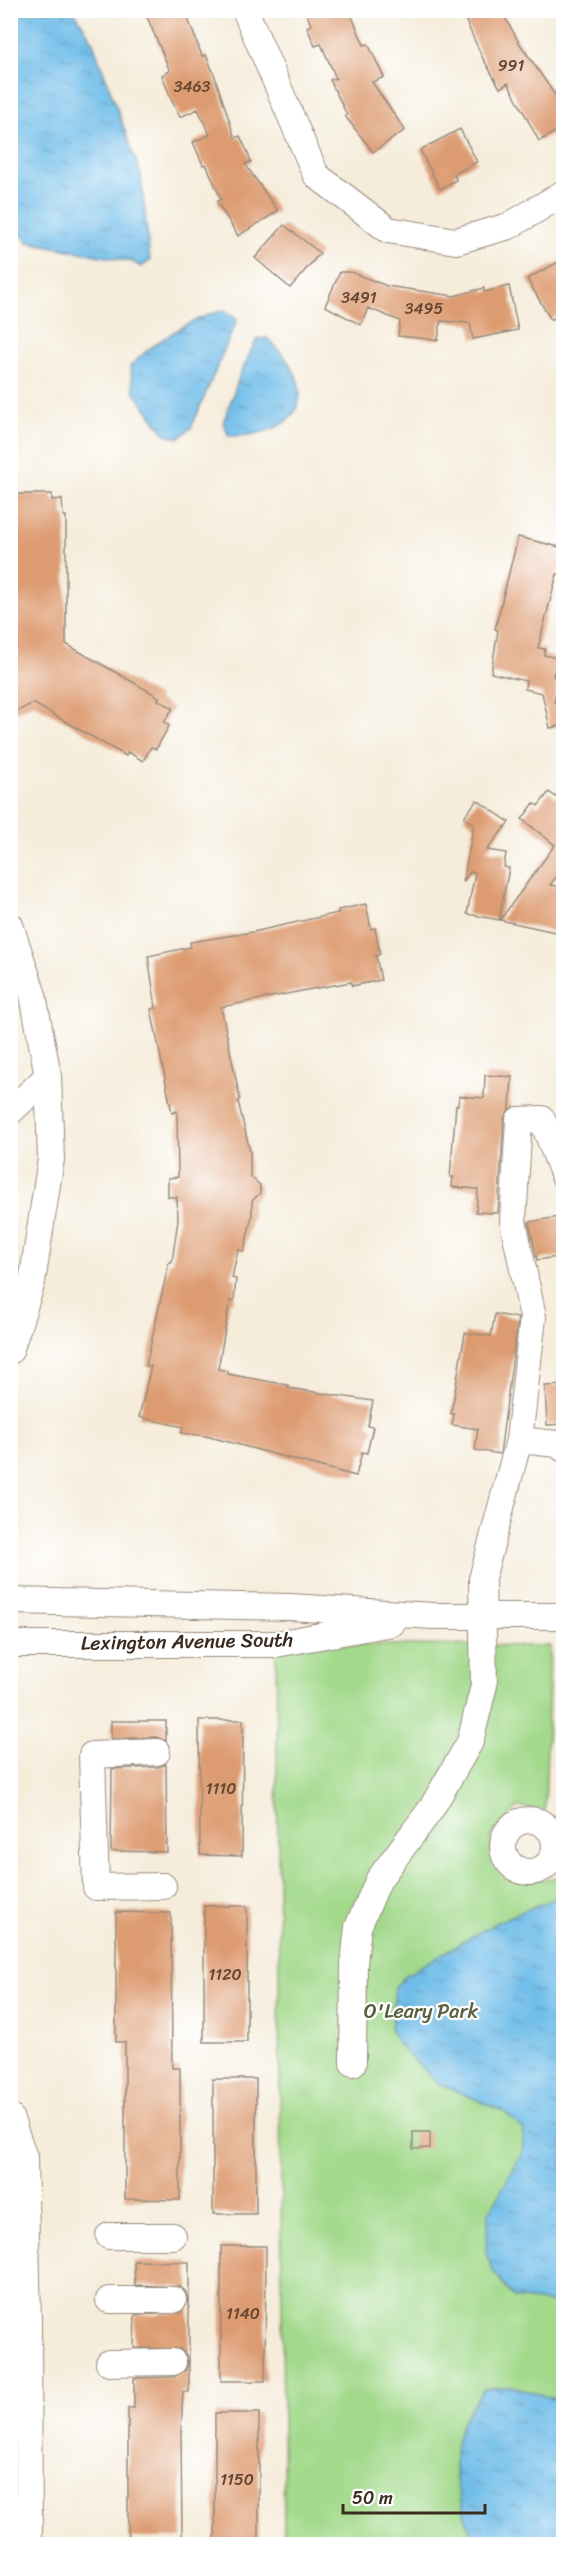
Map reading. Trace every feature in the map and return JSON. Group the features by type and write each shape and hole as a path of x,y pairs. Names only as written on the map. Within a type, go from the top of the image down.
{"street":[{"path":"245,10 316,175 388,230 456,241 509,226 564,193"},
{"path":"10,925 33,995 48,1076 51,1159 32,1282 10,1351"},
{"path":"10,1083 48,1076"},
{"path":"10,1112 48,1076"},
{"path":"353,2063 354,1963 358,1927 379,1879 431,1809 470,1742 484,1685 482,1579 519,1440 533,1317 513,1221 519,1120 542,1119 564,1176"},
{"path":"519,1440 557,1444 564,1449"},
{"name":"Lexington Avenue South","path":"10,1601 290,1607 433,1616 564,1616"},
{"name":"Lexington Avenue South","path":"10,1644 276,1644 433,1616"},
{"path":"157,1752 92,1755 96,1887 163,1886"},
{"path":"10,2116 24,2157 20,2318 29,2544"},
{"path":"109,2236 173,2235"},
{"path":"109,2300 173,2300"},
{"path":"109,2363 173,2362"}],"green space":[{"name":"O'Leary Park","path":"276,1644 550,1646 545,1811 518,1807 490,1836 497,1866 516,1882 563,1877 563,2544 284,2544"}],"water":[{"path":"10,11 74,11 92,40 141,175 150,261 141,267 133,262 28,242 11,221"},
{"path":"225,310 237,320 191,428 179,438 165,434 134,392 130,367 149,349 174,332 200,318"},
{"path":"267,338 285,357 295,375 300,391 298,406 289,418 275,428 255,434 229,436 223,423 241,372 257,339"},
{"path":"563,1895 563,2304 514,2298 493,2271 486,2253 488,2215 522,2153 524,2130 503,2111 438,2083 398,2044 391,2030 395,1987 406,1975 497,1922"},
{"path":"511,2386 563,2401 563,2544 475,2544 460,2501 455,2455 461,2426 483,2389"}],"building":[{"path":"144,10 185,10 202,56 206,55 214,74 235,138 240,136 248,153 251,162 245,164 278,211 238,236 217,202 221,199 206,164 203,165 193,142 210,135 198,109 180,117 162,75 170,71"},
{"path":"305,10 349,10 364,45 368,44 384,77 372,82 405,130 373,152 345,116 347,115 330,80 336,78 321,44 315,46 307,27 311,25"},
{"path":"461,10 501,10 520,44 564,108 564,127 539,141 508,83 500,88 482,57"},
{"path":"460,129 477,162 454,174 456,180 440,189 420,150"},
{"path":"284,225 320,253 290,288 255,258"},
{"path":"564,259 564,312 551,320 527,279"},
{"path":"340,272 351,272 387,286 454,296 484,288 484,292 509,286 518,330 473,339 470,323 441,321 438,340 398,336 400,321 368,308 361,325 325,306"},
{"path":"13,494 52,494 52,500 62,499 63,516 66,516 66,644 159,697 158,700 173,708 164,722 169,726 156,749 151,747 143,761 128,752 126,756 33,703 10,715 10,500"},
{"path":"518,537 564,548 564,575 557,574 538,648 545,649 544,655 557,658 553,676 560,678 554,702 564,700 564,725 550,728 542,693 525,689 526,681 491,673 498,630 495,629"},
{"path":"549,792 564,803 564,867 550,885 564,887 564,930 560,929 560,933 500,920 555,845 522,819 534,803 538,806"},
{"path":"477,800 509,822 487,850 506,853 504,867 509,868 499,920 467,914 475,873 470,872 463,882 474,825 464,817"},
{"path":"366,904 371,929 375,928 380,954 376,956 381,980 352,986 351,982 221,1007 250,1152 250,1176 260,1185 260,1193 252,1201 252,1216 244,1251 238,1250 232,1278 236,1279 234,1301 230,1301 218,1369 228,1371 228,1374 288,1385 288,1388 373,1401 368,1426 373,1427 367,1453 362,1452 356,1476 206,1436 181,1433 183,1427 139,1417 151,1366 146,1366 169,1262 172,1262 178,1220 177,1197 168,1197 168,1178 178,1177 177,1111 172,1113 151,1009 156,1008 148,956 191,947 190,942 253,932 338,913 338,910"},
{"path":"485,1075 512,1077 510,1108 504,1119 498,1213 476,1212 478,1189 452,1187 453,1177 450,1177 456,1105 458,1105 459,1096 484,1098"},
{"path":"564,1216 564,1256 537,1260 529,1222"},
{"path":"495,1314 518,1318 500,1454 475,1450 478,1429 452,1425 454,1414 451,1414 465,1333 491,1336"},
{"path":"564,1385 564,1424 547,1425 545,1386"},
{"path":"199,1720 243,1720 242,1856 200,1855"},
{"path":"111,1721 166,1721 166,1741 156,1737 111,1739"},
{"path":"166,1764 167,1852 111,1851 112,1769 158,1767"},
{"path":"204,1906 247,1906 247,2042 204,2042"},
{"path":"116,1912 171,1913 172,2068 180,2068 180,2200 125,2199 125,2042 116,2042"},
{"path":"213,2079 256,2079 256,2214 213,2214"},
{"path":"413,2132 430,2132 430,2148 413,2149"},
{"path":"221,2246 266,2246 265,2381 221,2381"},
{"path":"134,2261 189,2262 189,2392 183,2392 181,2429 182,2538 128,2538 128,2408 134,2408 134,2378 174,2377 186,2370 188,2362 186,2355 180,2349 134,2348 135,2315 180,2313 188,2301 186,2292 180,2287 135,2285"},
{"path":"215,2413 259,2413 259,2544 215,2544"}]}
